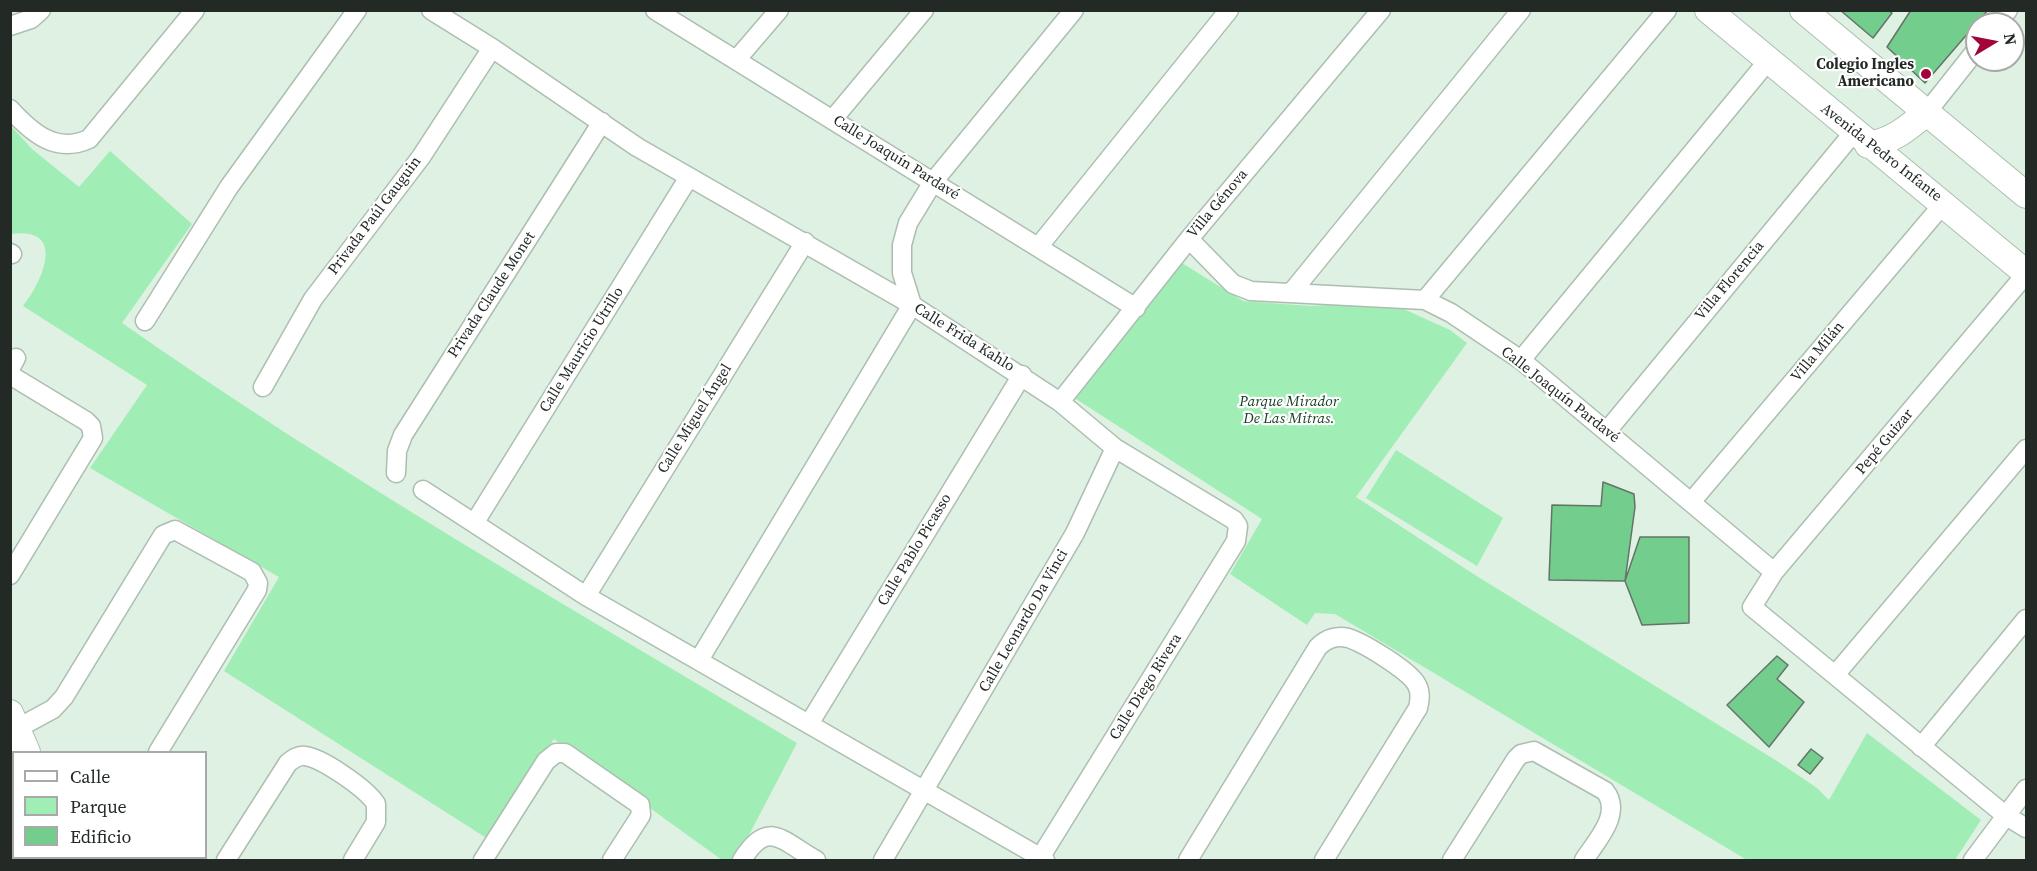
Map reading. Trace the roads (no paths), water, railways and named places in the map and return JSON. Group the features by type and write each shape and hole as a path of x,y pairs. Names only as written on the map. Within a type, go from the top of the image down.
{"main road":[{"name":"Avenida Pedro Infante","path":"1707,10 1903,173 1944,203 2026,274"},
{"path":"1803,10 2025,192"},
{"path":"1861,138 1884,142 1898,135 1927,112"},
{"path":"1903,173 1906,152 1927,112"},
{"path":"14,721 26,751"}],"street":[{"path":"10,26 31,19 41,10"},
{"path":"10,109 26,126 42,137 67,145 89,139 195,10"},
{"path":"145,321 229,188 357,10"},
{"name":"Calle Frida Kahlo","path":"431,10 689,177 912,305 1022,375 1060,402 1115,448 1228,515"},
{"name":"Calle Joaquín Pardavé","path":"655,10 1136,308"},
{"path":"737,59 779,10"},
{"path":"833,119 924,10"},
{"path":"699,660 912,305 902,273 902,245 908,223 933,182 1074,10"},
{"path":"1039,246 1229,10"},
{"name":"Villa Génova","path":"1060,402 1189,239 1381,10"},
{"path":"1291,293 1521,10"},
{"path":"1425,300 1667,10"},
{"name":"Privada Paúl Gauguin","path":"262,387 313,299 421,157 492,48"},
{"path":"1521,360 1767,62"},
{"path":"1927,112 1965,64"},
{"name":"Privada Claude Monet","path":"396,473 397,451 403,435 510,272 602,122"},
{"name":"Villa Florencia","path":"1606,431 1861,138"},
{"name":"Calle Mauricio Utrillo","path":"475,522 689,177"},
{"name":"Villa Milán","path":"1692,501 1944,203"},
{"name":"Calle Joaquín Pardavé","path":"1189,239 1233,284 1259,292 1425,300 1451,313 1521,360 1774,572"},
{"name":"Calle Miguel Ángel","path":"586,596 805,242"},
{"name":"Pepé Guizar","path":"1835,675 1755,613 1753,603 1774,572 2026,274"},
{"path":"10,575 93,438 91,426 86,421 12,367"},
{"name":"Calle Pablo Picasso","path":"809,724 1022,375"},
{"name":"Calle Leonardo Da Vinci","path":"883,861 1076,533 1115,448"},
{"path":"2026,449 1835,675 2005,815 2026,828"},
{"path":"423,490 586,596 926,790 1042,859"},
{"name":"Calle Diego Rivera","path":"1042,859 1236,541 1238,526 1228,515"},
{"path":"14,721 53,709 64,697 163,535 175,530 252,572 258,583 257,590 209,672 159,751"},
{"path":"1921,747 2026,619"},
{"path":"1188,861 1318,647 1330,639 1347,638 1366,647 1412,676 1420,698 1418,708 1324,861"},
{"path":"1452,861 1516,759 1527,752 1541,753 1605,791 1612,803 1610,819 1584,861"},
{"path":"483,861 546,761 556,753 565,753 635,800 641,807 641,815 612,861"},
{"path":"226,861 288,763 300,756 316,760 354,784 371,795 376,804 376,822 353,861"},
{"path":"1973,861 2026,789"},
{"path":"742,861 759,838 766,836 776,837 816,861"}],"place":[{"name":"Colegio Ingles Americano","path":"1926,74"}],"park label":[{"name":"Parque Mirador De Las Mitras.","path":"1289,410"}]}
